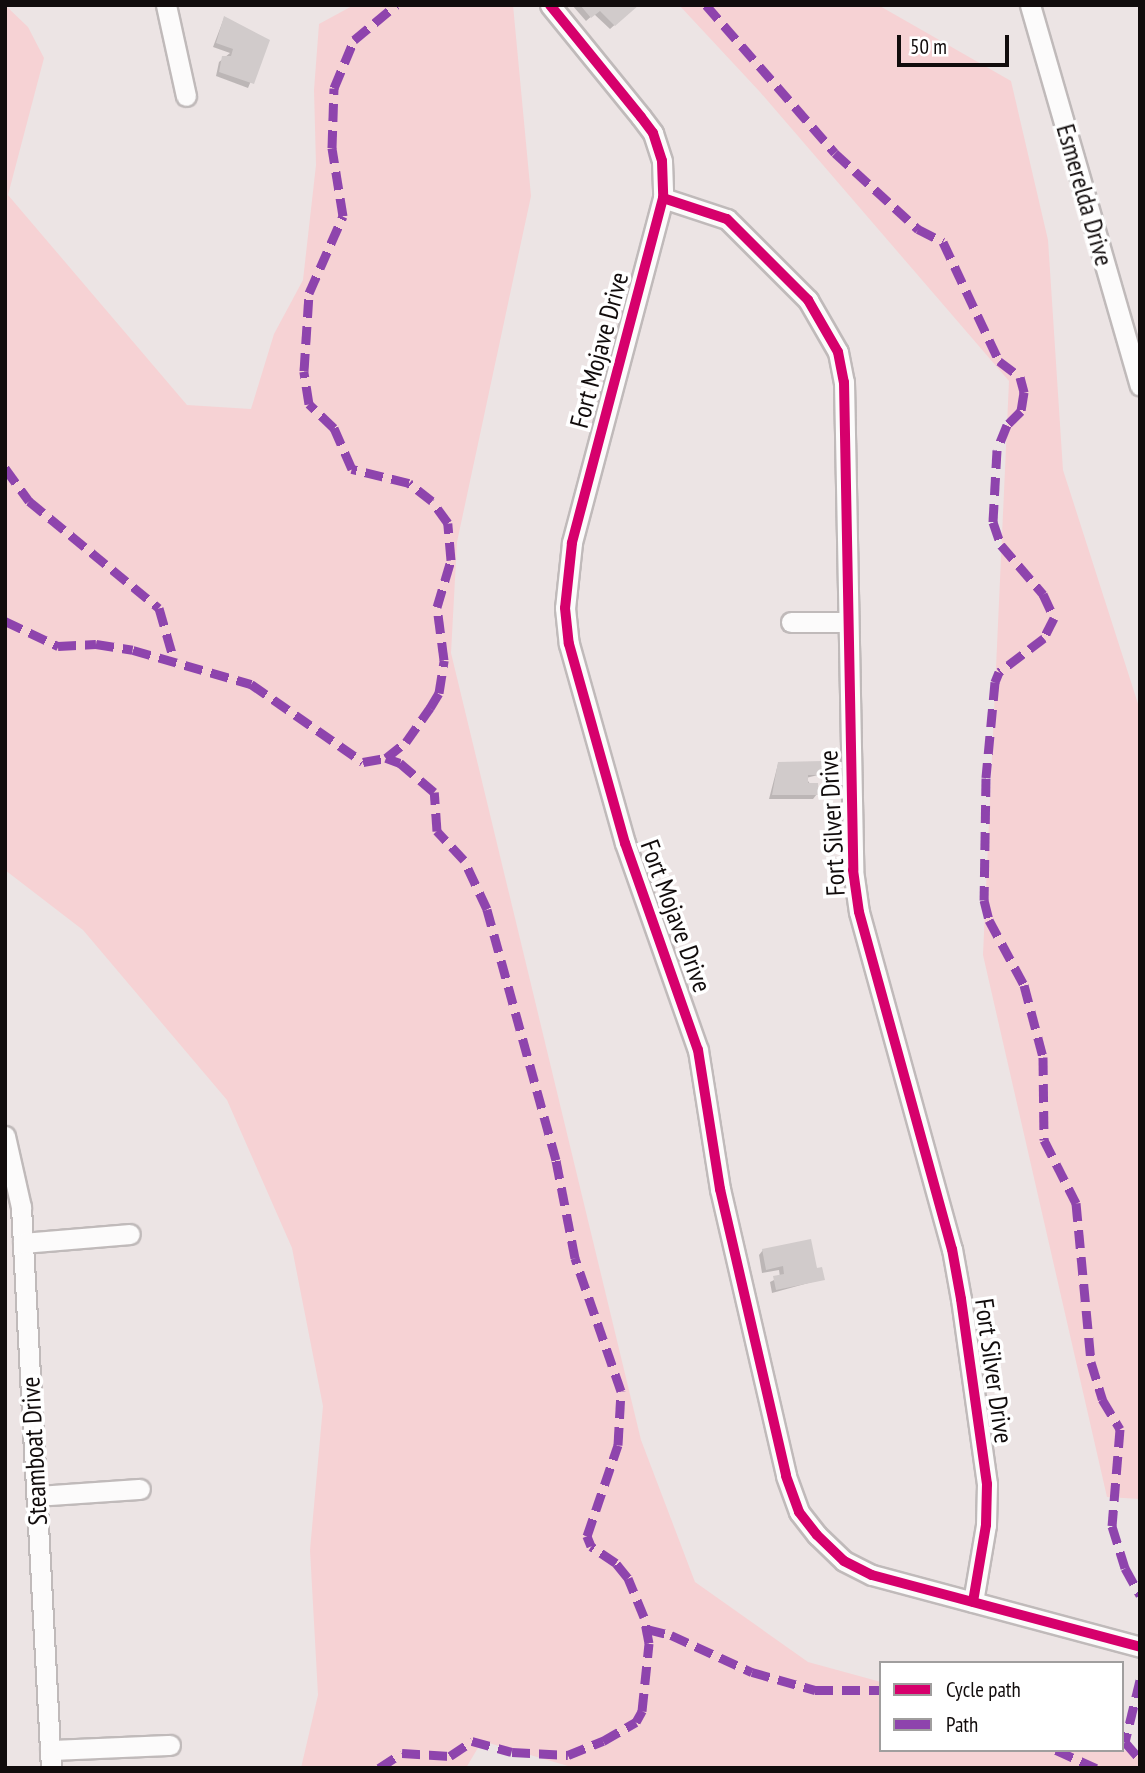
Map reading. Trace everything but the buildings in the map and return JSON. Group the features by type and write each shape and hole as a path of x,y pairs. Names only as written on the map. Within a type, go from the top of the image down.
{"street":[{"path":"166,5 186,96"},
{"name":"Fort Mojave Drive","path":"550,5 653,133 662,161 663,198 572,543 565,608 569,644 625,843 698,1050 720,1189 786,1476 799,1512 844,1561 863,1570 1140,1647"},
{"name":"Esmerelda Drive","path":"1030,5 1140,384"},
{"name":"Fort Silver Drive","path":"663,198 726,219 808,300 838,352 844,382 853,870 859,912 952,1249 987,1484 986,1525 974,1602"},
{"path":"791,622 848,622"},
{"name":"Steamboat Drive","path":"5,1136 21,1207 50,1759"},
{"path":"23,1243 130,1234"},
{"path":"37,1496 140,1489"},
{"path":"50,1759 170,1745"}],"shaded area":[{"path":"5,5 28,27 44,58 8,195 187,405 251,409 274,334 303,280 316,165 314,90 319,24 354,5 513,5 531,196 457,542 451,653 641,1440 695,1582 808,1662 879,1681 879,1752 1124,1750 1140,1754 1140,1768 575,1768 482,1741 466,1768 301,1768 318,1695 310,1550 323,1406 292,1248 227,1100 83,930 5,870"},
{"path":"679,5 878,5 1011,81 1048,240 1063,470 1140,710 1140,1499 1107,1497 983,955 1009,381 760,92"}],"marked path":[{"path":"5,621 58,646 96,644 133,650 251,684 363,762 386,758 406,742 430,708 439,693 444,660 437,607 451,560 448,523 432,501 409,483 352,469 334,428 309,404 304,371 309,293 343,216 332,148 334,88 354,40 396,5"},
{"path":"706,5 835,153 918,229 943,242 999,361 1020,377 1024,392 1021,411 1007,425 997,450 993,522 1001,545 1043,594 1054,618 1044,638 999,672 995,682 986,778 984,900 989,920 1024,985 1043,1057 1044,1140 1076,1203 1091,1362 1102,1399 1120,1429 1112,1526 1125,1568 1140,1595"},
{"path":"5,468 29,501 159,608 174,660"},
{"path":"379,1768 402,1753 450,1756 472,1741 512,1752 568,1755 603,1741 636,1722 642,1711 649,1643 644,1617 628,1578 616,1563 591,1546 587,1536 618,1445 621,1391 575,1258 556,1160 487,909 464,860 437,831 434,792 400,763 386,758"},
{"path":"647,1629 671,1635 752,1672 815,1690 879,1690"},
{"path":"1140,1680 1125,1742 1140,1759"},
{"path":"1060,1752 1096,1768"}],"cycle path":[{"path":"550,5 653,133 662,161 663,198 572,543 565,608 569,644 625,843 698,1050 720,1189 786,1476 799,1512 817,1535 844,1561 872,1575 1140,1647"},
{"path":"663,198 727,219 808,300 838,352 844,382 853,870 859,912 952,1249 961,1299 987,1484 986,1525 973,1602"}]}
